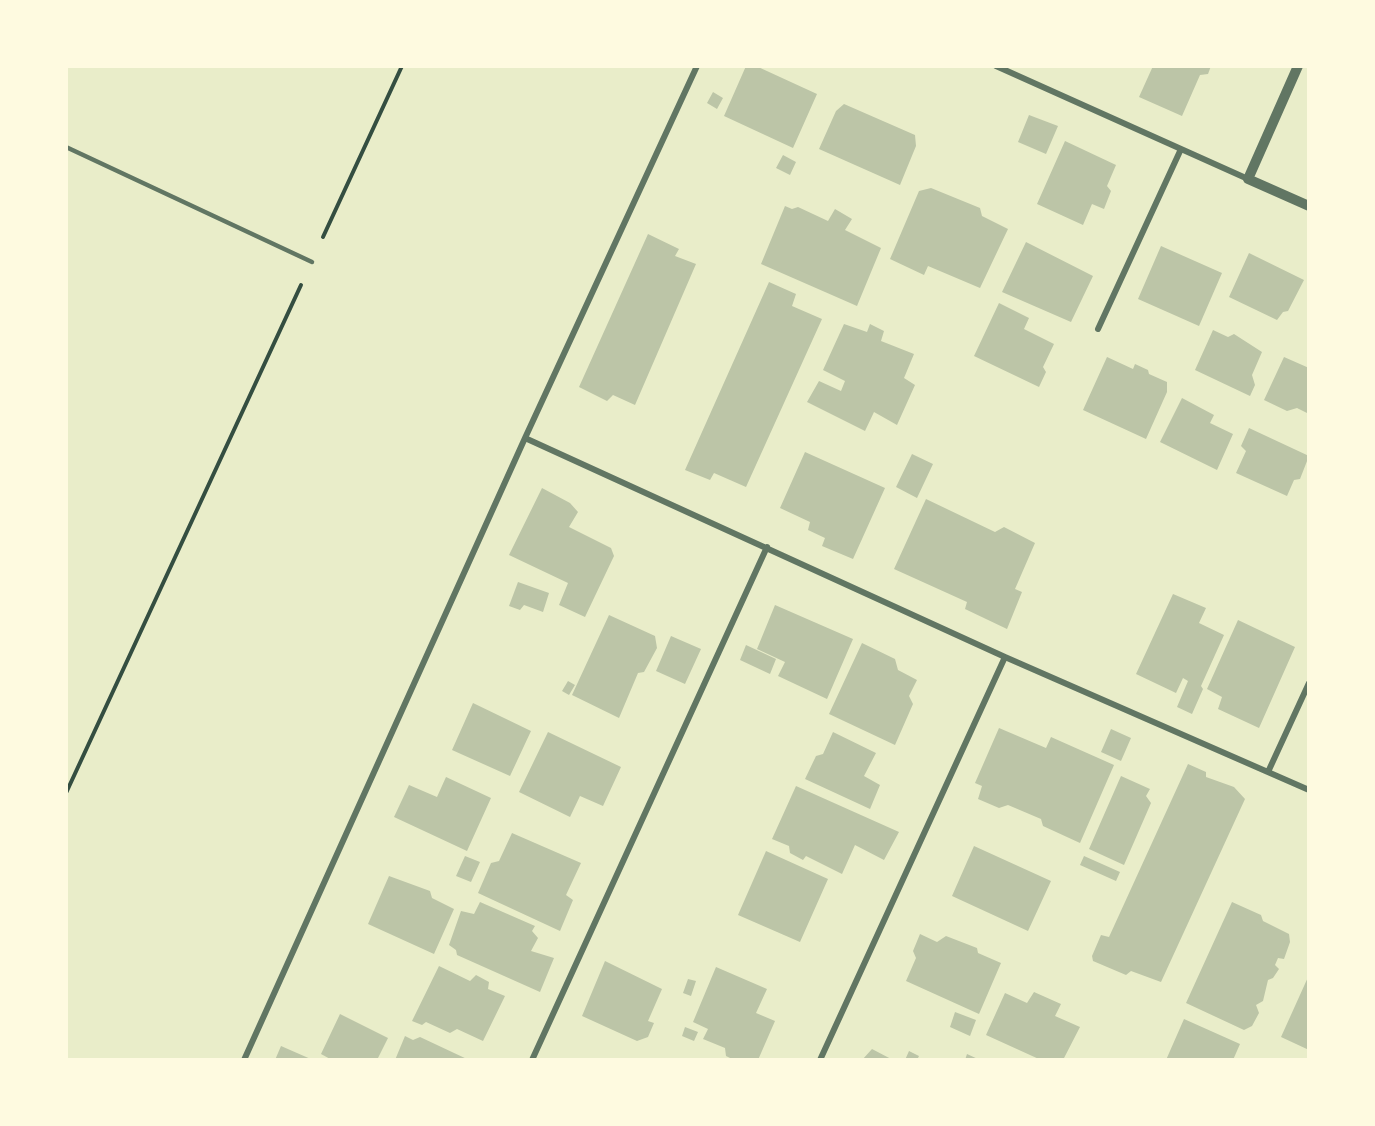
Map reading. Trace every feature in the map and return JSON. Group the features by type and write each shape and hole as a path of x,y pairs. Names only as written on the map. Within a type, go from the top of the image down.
{"street":[{"path":"244,1060 525,438 697,66"},
{"path":"996,66 1309,206"},
{"path":"1248,179 1298,66"},
{"path":"1098,329 1181,149"},
{"path":"525,438 1005,657 1309,790"},
{"path":"532,1060 767,547"},
{"path":"820,1060 1005,657"},
{"path":"1268,772 1309,683"}],"lane":[{"path":"66,147 312,262"}],"path":[{"path":"66,793 402,66"}],"building":[{"path":"746,66 756,66 817,94 793,148 724,116"},
{"path":"1153,66 1211,66 1208,74 1200,75 1182,116 1139,97"},
{"path":"713,92 723,98 717,109 707,103"},
{"path":"844,104 915,135 916,146 900,185 819,149 836,111"},
{"path":"1029,115 1058,126 1046,154 1018,142"},
{"path":"1065,141 1116,165 1107,186 1111,191 1104,209 1092,204 1083,225 1037,204"},
{"path":"783,155 796,162 790,175 776,168"},
{"path":"931,188 980,208 982,216 1008,229 980,288 928,266 924,275 890,259 919,191"},
{"path":"785,206 792,209 798,207 828,221 835,209 852,219 845,230 881,248 857,306 761,264"},
{"path":"648,234 679,249 675,256 696,264 635,405 613,395 607,401 579,387"},
{"path":"1026,242 1093,276 1071,322 1002,292"},
{"path":"1161,246 1222,273 1199,326 1138,299"},
{"path":"1249,253 1304,280 1288,311 1283,312 1277,320 1229,297"},
{"path":"769,282 796,294 792,306 822,319 746,487 714,473 710,480 685,470"},
{"path":"999,303 1029,318 1024,329 1054,344 1043,367 1046,372 1039,387 974,356"},
{"path":"844,324 867,332 870,324 884,331 881,341 914,354 904,378 915,385 897,425 874,412 865,431 807,402 819,381 841,391 845,381 823,370"},
{"path":"1213,330 1228,337 1234,334 1262,352 1252,375 1255,385 1250,396 1195,370"},
{"path":"1107,357 1133,369 1135,364 1148,370 1149,374 1167,382 1167,392 1146,439 1083,410"},
{"path":"1284,357 1309,368 1309,414 1297,408 1287,411 1264,400"},
{"path":"1182,398 1214,415 1210,423 1233,434 1217,470 1160,442"},
{"path":"1249,428 1309,456 1300,479 1294,480 1287,496 1236,473 1246,451 1241,446"},
{"path":"805,452 885,488 853,559 822,546 825,538 808,530 810,522 780,508"},
{"path":"912,454 933,464 917,498 896,487"},
{"path":"542,488 570,503 578,512 569,527 611,548 614,556 585,617 559,605 568,583 509,555"},
{"path":"926,499 995,532 1004,527 1035,543 1015,589 1022,592 1007,629 965,609 967,602 894,569"},
{"path":"518,582 549,593 543,612 524,605 520,610 509,606"},
{"path":"1173,594 1206,608 1199,623 1224,635 1201,686 1203,689 1192,714 1177,707 1188,681 1183,678 1176,693 1136,674"},
{"path":"775,605 853,639 827,699 778,676 785,662 757,649"},
{"path":"609,615 655,636 657,648 644,672 638,673 619,718 572,695"},
{"path":"1238,620 1295,647 1259,728 1218,709 1222,697 1207,689"},
{"path":"671,636 701,649 685,684 656,671"},
{"path":"862,643 895,659 898,670 917,680 909,696 913,704 895,745 829,714"},
{"path":"746,645 776,659 770,674 740,660"},
{"path":"568,681 575,685 569,695 562,691"},
{"path":"473,703 531,731 510,776 452,750"},
{"path":"999,728 1046,748 1051,737 1114,765 1080,843 1043,826 1041,819 1008,805 999,808 978,799 982,786 975,783"},
{"path":"1111,729 1131,738 1121,761 1101,752"},
{"path":"548,732 621,767 603,806 580,796 570,817 519,792"},
{"path":"833,732 876,753 864,776 880,785 870,809 805,779 816,756 823,754"},
{"path":"1188,764 1206,772 1206,777 1234,787 1245,799 1161,982 1131,971 1126,975 1093,961 1092,956 1101,935 1109,937"},
{"path":"1121,776 1150,789 1146,796 1151,803 1124,865 1089,849"},
{"path":"446,777 491,798 467,851 394,817 409,785 437,797"},
{"path":"796,786 899,832 884,860 855,845 842,874 806,856 803,860 790,853 789,846 772,839"},
{"path":"512,833 581,863 566,895 573,900 560,931 478,893 491,863 499,861"},
{"path":"974,846 1051,881 1028,931 952,896"},
{"path":"766,851 828,879 800,942 738,915"},
{"path":"465,856 480,862 471,882 456,876"},
{"path":"1084,856 1120,872 1116,881 1080,865"},
{"path":"389,876 430,891 432,898 454,909 434,954 368,924"},
{"path":"480,902 535,926 532,931 538,938 531,951 554,958 540,992 457,955 456,950 449,945 461,911 474,914"},
{"path":"1232,902 1261,915 1263,921 1289,934 1290,942 1284,959 1278,958 1275,965 1279,969 1273,978 1268,980 1263,1001 1256,1005 1259,1013 1252,1026 1244,1030 1186,1003"},
{"path":"920,934 937,942 946,936 977,948 978,953 1001,963 979,1014 906,981 916,958 913,951"},
{"path":"605,961 662,989 648,1021 654,1023 648,1037 637,1041 582,1016"},
{"path":"439,966 470,981 476,975 489,982 488,989 505,996 483,1041 457,1029 450,1033 426,1022 422,1025 412,1021"},
{"path":"716,967 767,989 756,1013 775,1021 758,1060 734,1060 726,1056 725,1048 703,1039 708,1029 693,1022"},
{"path":"1309,975 1309,1050 1281,1037"},
{"path":"688,979 696,981 691,996 683,993"},
{"path":"1034,992 1061,1004 1055,1016 1080,1027 1063,1060 1041,1060 986,1035 1005,993 1027,1003"},
{"path":"955,1012 976,1020 970,1036 950,1027"},
{"path":"340,1014 388,1038 377,1060 332,1060 321,1054"},
{"path":"1184,1019 1240,1044 1233,1060 1166,1060"},
{"path":"685,1027 698,1032 694,1041 682,1036"},
{"path":"405,1036 413,1040 420,1037 469,1060 395,1060"},
{"path":"281,1046 313,1060 275,1060"},
{"path":"872,1049 893,1060 862,1060"},
{"path":"909,1051 919,1056 917,1060 905,1060"},
{"path":"967,1054 980,1060 965,1060"}]}
